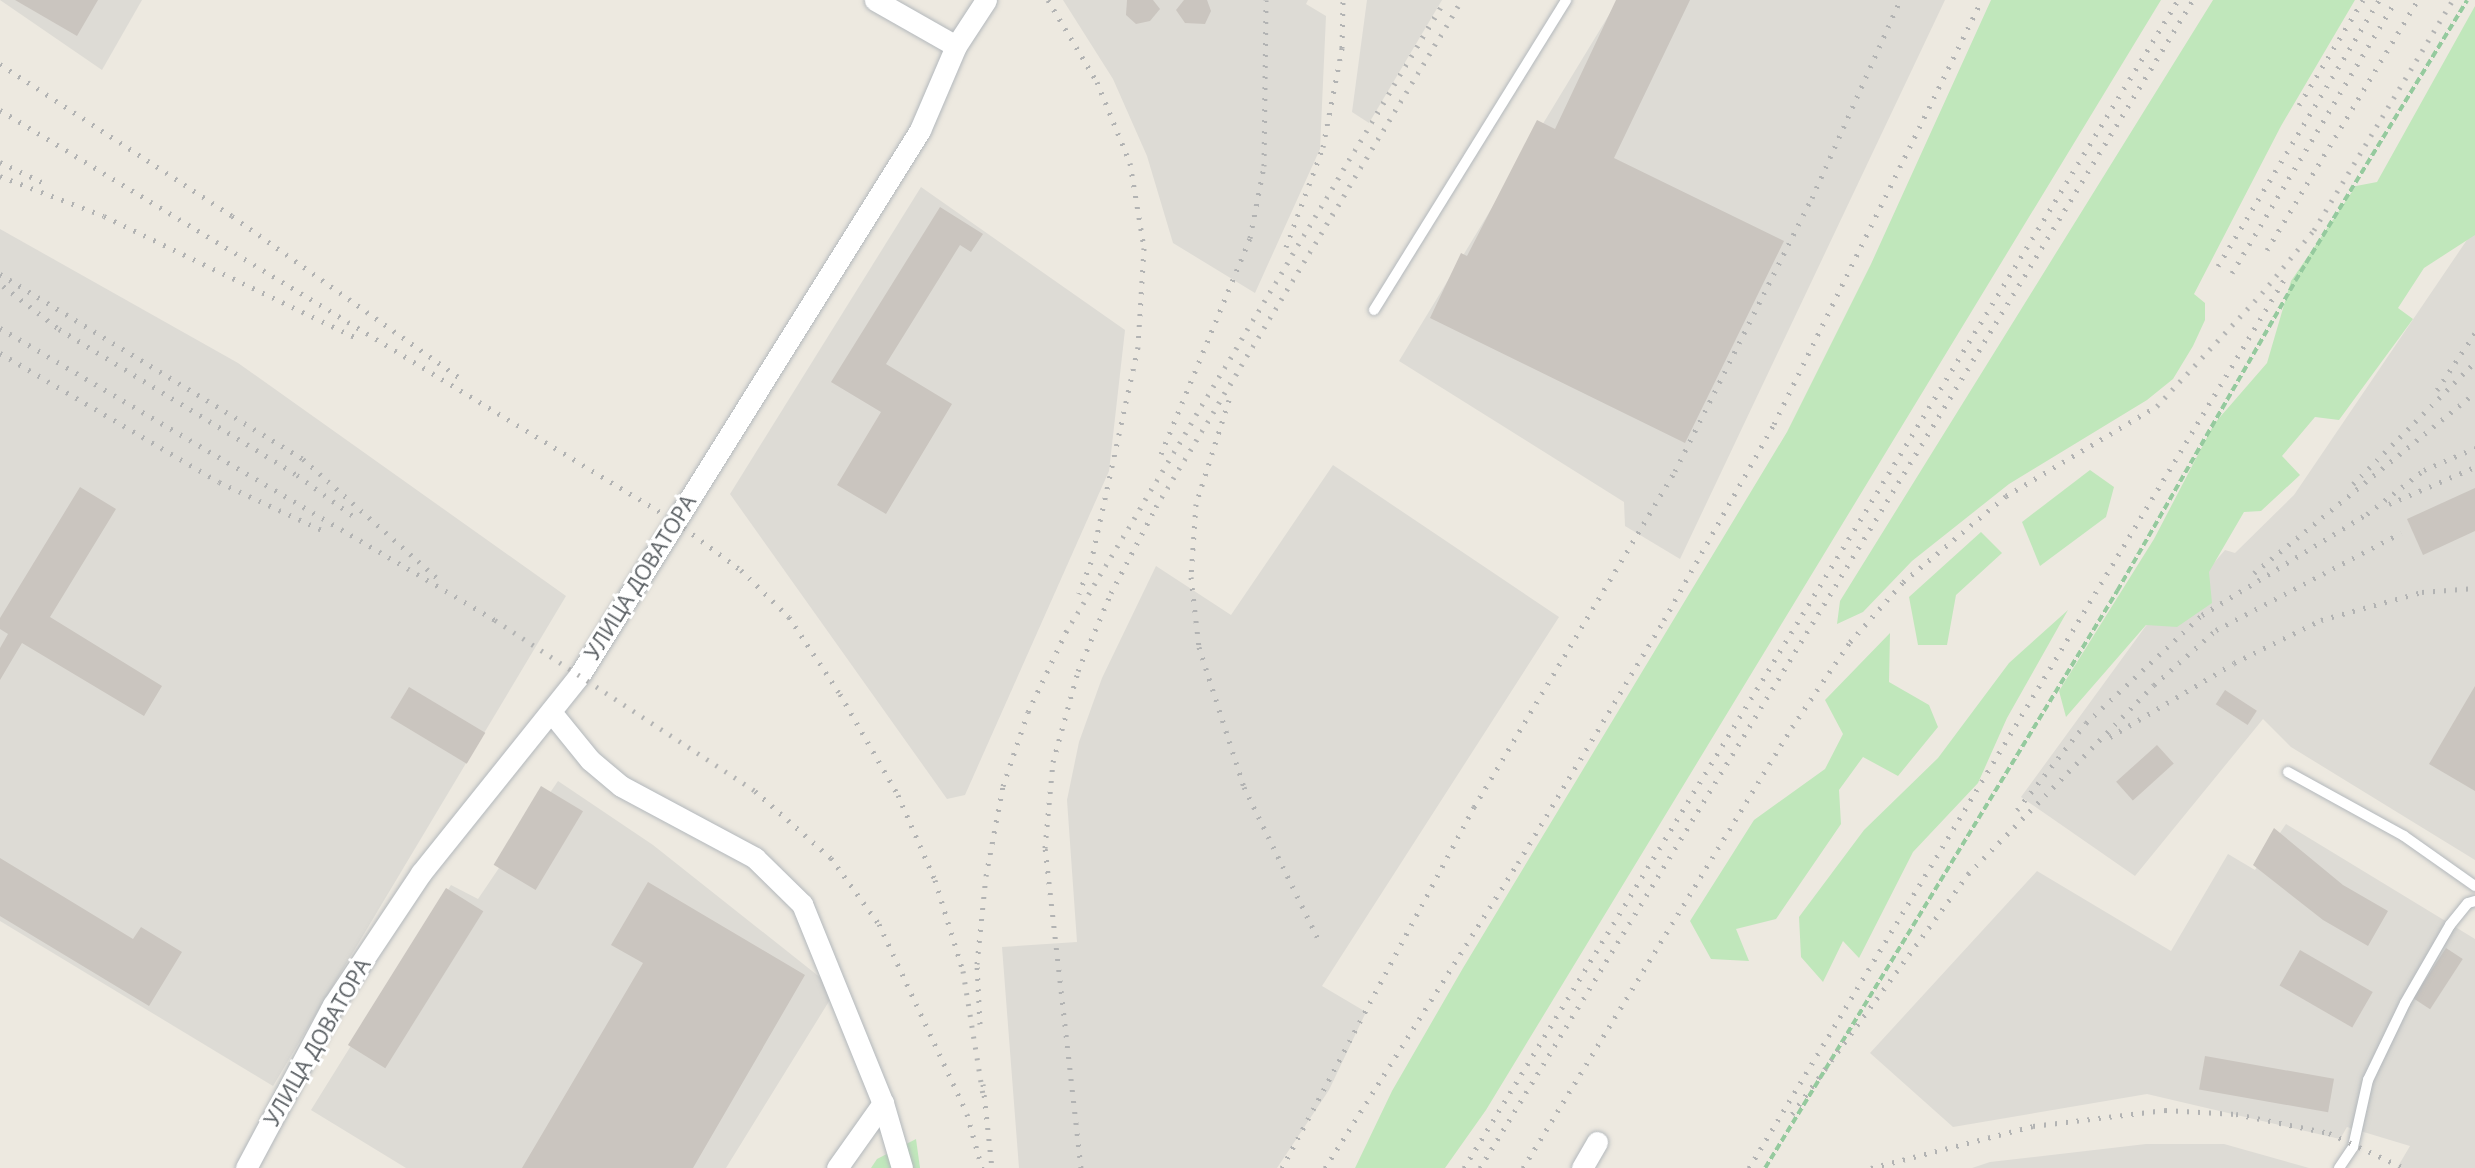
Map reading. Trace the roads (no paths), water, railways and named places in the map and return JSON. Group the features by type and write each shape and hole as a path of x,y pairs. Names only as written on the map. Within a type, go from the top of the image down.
{"street":[{"path":"875,0 956,46"},
{"name":"УЛИЦА ДОВАТОРА","path":"246,1168 333,1005 421,873 579,676 920,130 956,46 986,0"},
{"path":"551,712 590,760 621,786 755,858 802,904 883,1103 902,1168"},
{"path":"837,1168 883,1103"},
{"path":"1582,1168 1597,1142"}],"lane":[{"path":"1374,310 1566,0"},
{"path":"2288,772 2404,835 2475,886"},
{"path":"2339,1168 2353,1147 2368,1080 2405,1003 2450,925 2468,903 2475,901"}],"railway":[{"path":"1048,0 1097,82 1130,163 1144,248 1138,347 1091,562 1079,594"},
{"path":"1161,454 1250,238 1264,166 1266,0"},
{"path":"1286,247 1323,147 1342,48 1343,0"},
{"path":"980,1024 977,964 986,876 1003,786 1028,712 1066,632 1445,0"},
{"path":"1081,1168 1045,848 1053,762 1078,671 1111,593 1156,507 1462,0"},
{"path":"1282,1168 1474,807 1675,471 1812,198 1900,0"},
{"path":"1325,1168 1518,863 1664,620 1774,424 1982,0"},
{"path":"1464,1168 2178,0"},
{"path":"1480,1168 2193,0"},
{"path":"2299,105 2363,0"},
{"path":"2218,266 2379,0"},
{"path":"2232,273 2396,0"},
{"path":"2267,250 2418,0"},
{"path":"1523,1168 1792,727 1850,642 1903,582 2006,496 2157,406 2262,293 2314,230 2453,0"},
{"path":"0,64 232,216 464,381"},
{"path":"0,110 675,521 741,570 789,617 840,694 898,795 935,880 963,971 983,1094"},
{"path":"0,162 46,184"},
{"path":"0,176 104,216 356,338"},
{"path":"0,274 303,459 436,577"},
{"path":"1749,1168 2285,278"},
{"path":"3,286 59,329 297,475 356,518"},
{"path":"0,328 495,620 755,791 831,858 879,924 967,1114 982,1168"},
{"path":"2437,390 2475,333"},
{"path":"0,353 219,482 322,530"},
{"path":"2353,484 2475,362"},
{"path":"2254,573 2475,393"},
{"path":"1229,400 1196,504 1191,577 1199,647 1244,787 1320,943"},
{"path":"2017,810 2086,723 2202,615 2367,514 2424,470 2475,448"},
{"path":"2389,504 2475,467"},
{"path":"1792,1114 1968,874 2154,685 2216,630 2401,533"},
{"path":"2110,737 2234,663 2321,620 2422,592 2475,588"},
{"path":"983,1084 992,1168"},
{"path":"1871,1168 2033,1126 2165,1110 2236,1114 2329,1133 2404,1168"}]}
